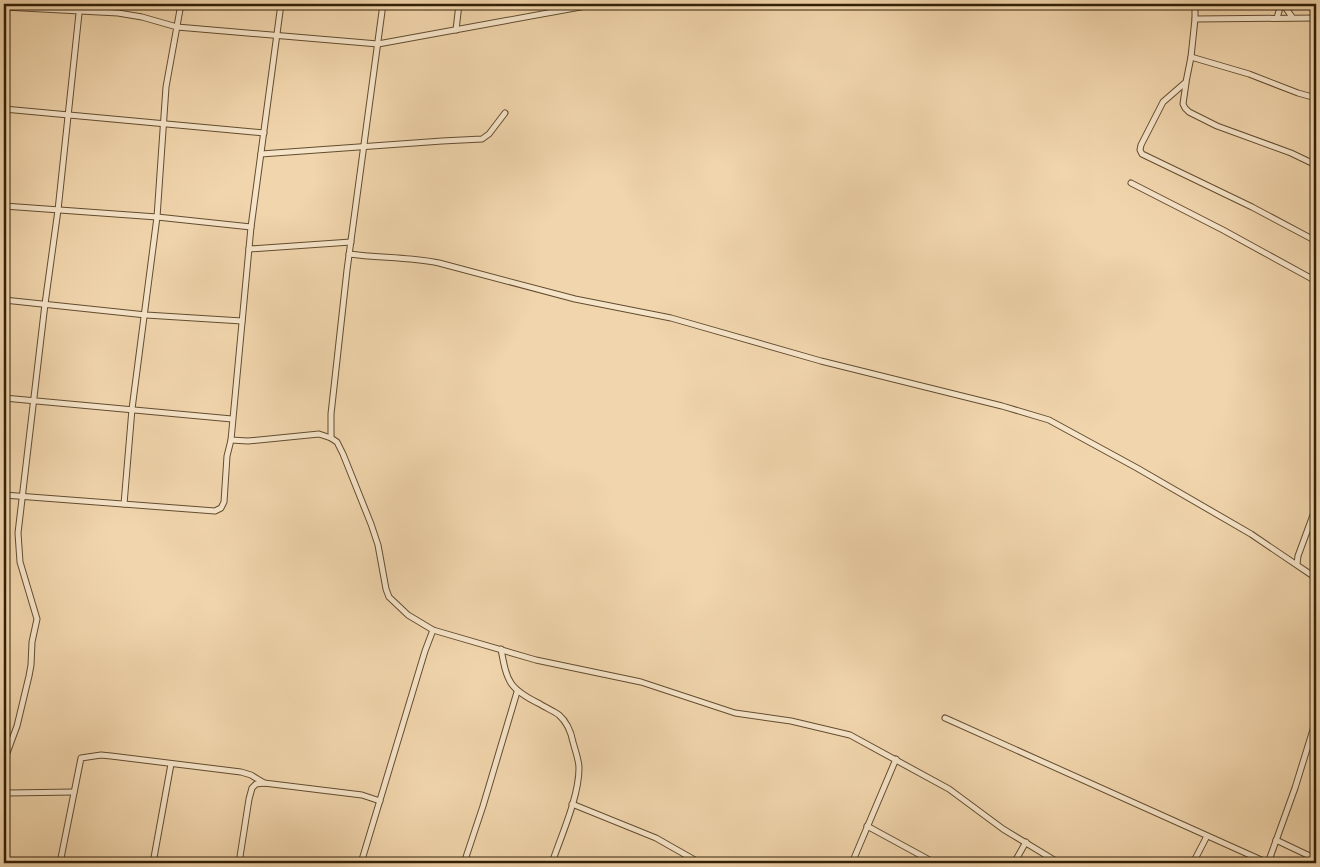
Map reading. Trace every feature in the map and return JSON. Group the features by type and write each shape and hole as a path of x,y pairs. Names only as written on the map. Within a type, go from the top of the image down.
{"street":[{"path":"4,761 16,726 29,676 32,642 37,619 24,578 18,550 18,525 58,210 80,4"},
{"path":"124,504 132,409 146,314 157,217 166,87 181,4"},
{"path":"4,495 212,512 218,510 224,502 227,456 231,440 251,227 281,4"},
{"path":"331,438 330,414 349,254 383,4"},
{"path":"456,30 459,4"},
{"path":"4,7 142,17 177,27 378,44 597,4"},
{"path":"1195,4 1196,19 1183,104 1185,108 1189,112 1217,126 1291,152 1316,165"},
{"path":"1277,18 1282,4"},
{"path":"1282,4 1292,17"},
{"path":"1196,19 1316,18"},
{"path":"1191,57 1249,74 1316,98"},
{"path":"1186,82 1163,102 1158,110 1141,145 1140,150 1142,154 1252,207 1316,241"},
{"path":"4,109 264,133"},
{"path":"261,154 482,140 505,113"},
{"path":"1131,183 1224,230 1316,281"},
{"path":"4,206 157,217 251,227"},
{"path":"249,249 351,242"},
{"path":"349,254 421,259 440,263 575,299 671,318 822,361 1002,406 1042,418 1066,428 1156,478 1251,534 1316,578"},
{"path":"4,300 242,321"},
{"path":"4,398 232,419"},
{"path":"231,440 248,441 313,434 331,438 337,442 371,524 378,545 389,597 408,615 433,630 536,660 641,682 736,713 791,721 850,735 949,789 988,818 1059,863"},
{"path":"1297,564 1298,556 1316,507"},
{"path":"361,863 433,630"},
{"path":"501,649 508,680 517,692 559,715 566,723 571,734 579,767 578,781 572,804 552,863"},
{"path":"464,863 517,692"},
{"path":"945,718 1268,863 1316,720"},
{"path":"60,863 81,758 101,755 241,772 251,775 264,783"},
{"path":"852,863 896,760"},
{"path":"153,863 170,764"},
{"path":"239,863 251,792 256,784 264,783 362,795 380,801"},
{"path":"4,792 74,792"},
{"path":"572,804 656,838 700,863"},
{"path":"867,826 935,863"},
{"path":"1193,863 1208,836"},
{"path":"1276,840 1316,859"},
{"path":"1014,863 1026,842"}],"green space":[{"path":"502,4 565,4 525,9"}]}
